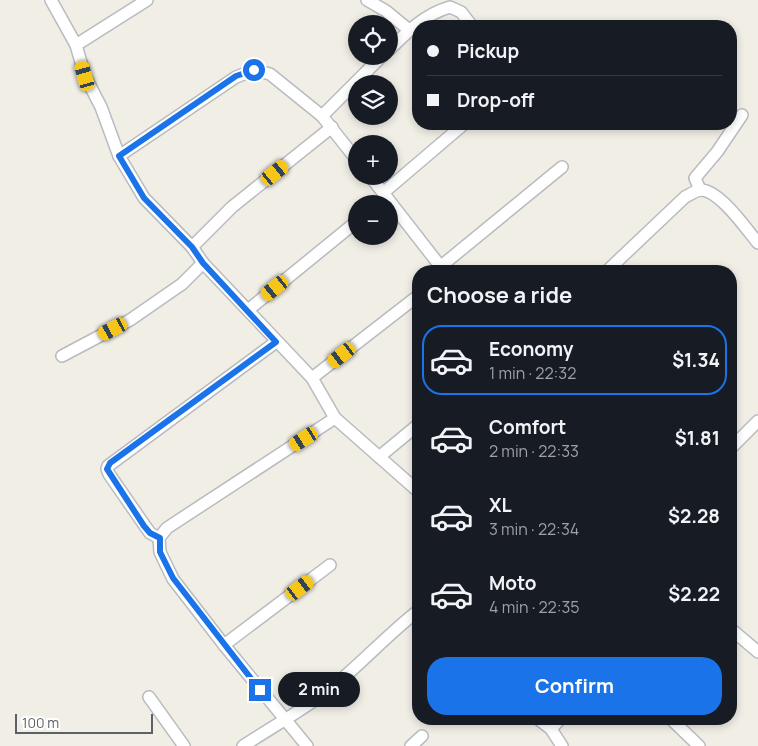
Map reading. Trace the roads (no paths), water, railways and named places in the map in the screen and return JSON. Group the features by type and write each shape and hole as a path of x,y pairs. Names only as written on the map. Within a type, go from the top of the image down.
{"street":[{"path":"51,0 76,45 85,76 101,107 119,156 144,198 192,247 203,263 276,342 312,378 335,418 412,486"},
{"path":"76,45 147,0"},
{"path":"367,0 386,11 409,30"},
{"path":"423,20 436,11 450,6 461,12 467,20"},
{"path":"398,41 412,28"},
{"path":"322,116 373,65"},
{"path":"119,156 236,76 254,70 270,74 322,116 348,148"},
{"path":"737,122 742,115"},
{"path":"192,247 232,207 332,127"},
{"path":"385,195 457,130"},
{"path":"700,190 695,178 717,152 732,130"},
{"path":"447,265 562,167"},
{"path":"613,265 685,197 700,190 711,193 725,204 758,243"},
{"path":"398,217 439,265"},
{"path":"248,310 348,229"},
{"path":"62,356 130,320 182,284 203,263"},
{"path":"312,378 412,300"},
{"path":"160,538 150,533 144,526 109,474 108,466 276,342"},
{"path":"306,746 283,720 173,578 160,552 160,538 166,528 335,418"},
{"path":"737,442 758,421"},
{"path":"379,457 412,430"},
{"path":"224,645 330,565"},
{"path":"243,746 328,690 412,616"},
{"path":"737,634 758,652"},
{"path":"149,697 184,746"},
{"path":"545,725 562,746"},
{"path":"550,729 554,725"},
{"path":"677,725 698,746"}]}
